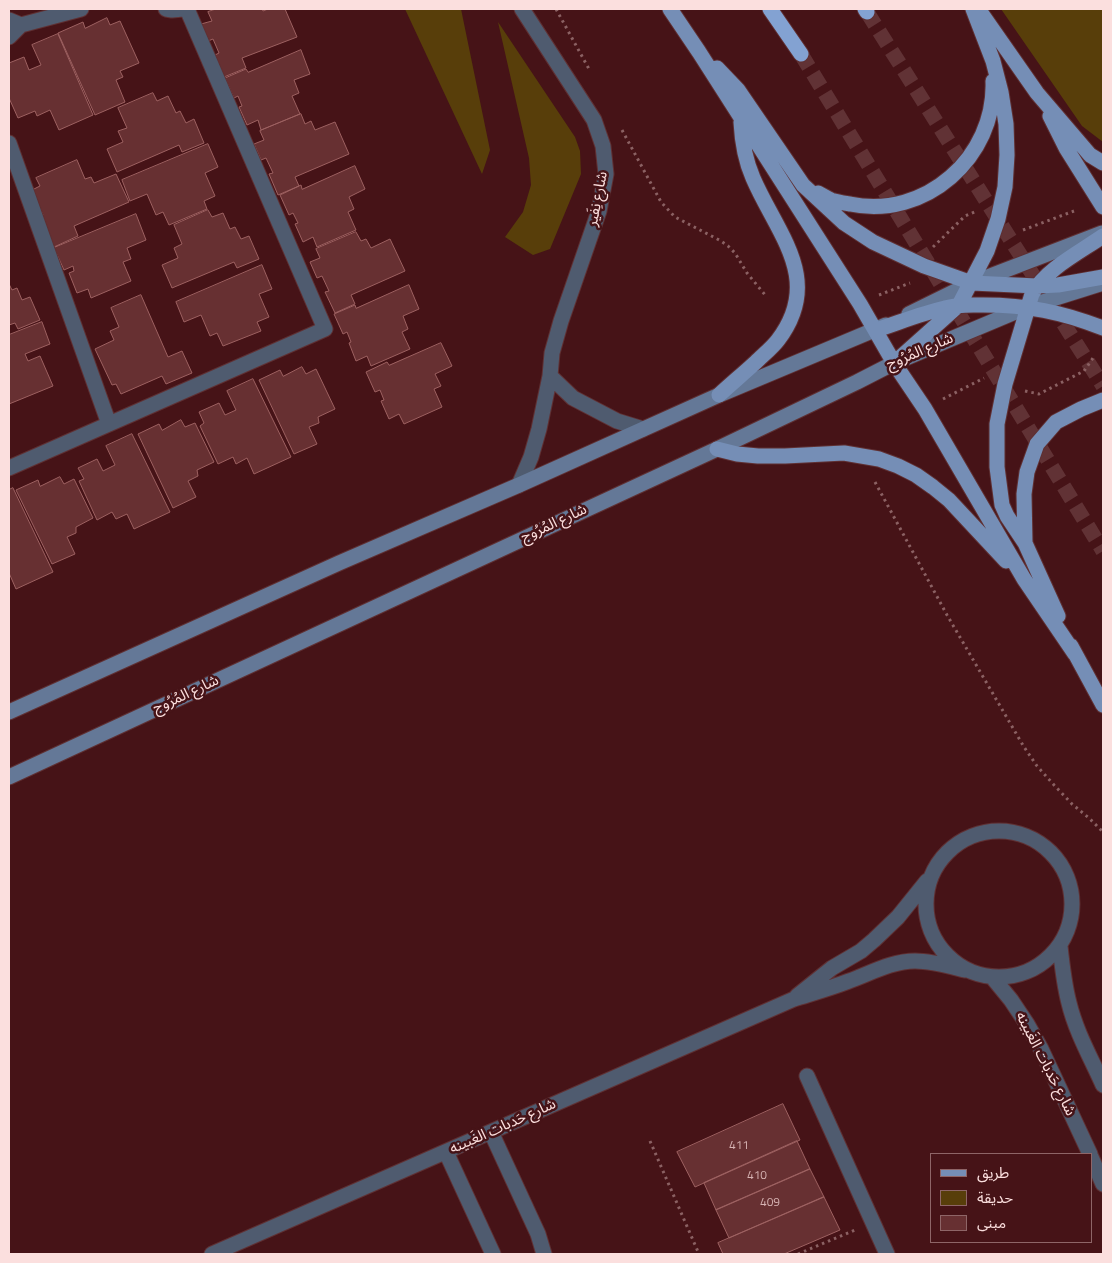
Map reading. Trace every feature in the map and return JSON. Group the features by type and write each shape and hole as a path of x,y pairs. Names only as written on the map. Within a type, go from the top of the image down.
{"highway":[{"path":"770,9 801,54"}],"main road":[{"path":"670,9 876,330 894,362 925,409 1024,579 1075,654"},
{"path":"894,362 959,305 988,252 998,219 1005,187 1008,156 1006,124 1001,92 993,62 973,9"},
{"path":"978,9 1037,93 1090,155 1103,163"},
{"path":"699,52 738,90 803,185 844,222 873,242 924,266 972,283 1037,286 1058,285 1103,278"},
{"path":"803,185 832,200 863,207 895,205 926,195 952,177 973,154 987,125 991,109 994,94 993,62"},
{"path":"1037,93 1066,148 1103,208"},
{"path":"719,395 777,342 790,320 797,292 797,278 789,248 753,178 748,164 740,118"},
{"path":"1103,236 1050,272 1032,294 1005,384 997,424 996,467 1002,504 1012,526 1025,543 1075,654 1103,706"},
{"path":"876,330 959,305 1027,307 1063,314 1103,328"},
{"path":"1025,543 1024,494 1027,472 1037,444 1056,422 1103,400"},
{"path":"717,449 737,454 758,456 844,453 879,459 898,466 928,483 949,500 1024,579"}],"street":[{"path":"9,37 15,23 81,9"},
{"path":"166,9 184,9"},
{"path":"9,468 325,329 187,9"},
{"name":"شارع نِفَير","path":"519,486 531,457 539,429 550,376 552,353 599,210 606,174 603,146 594,120 522,9"},
{"path":"9,143 109,424"},
{"path":"9,712 339,563 519,486 719,395 876,330 972,283 1103,232"},
{"name":"شارع المُرُوج","path":"9,777 717,449 857,382 894,362 1027,307 1103,283"},
{"path":"550,376 573,398 617,421 644,429"},
{"path":"998,831 1016,833 1032,839 1047,849 1059,862 1068,878 1072,895 1072,913 1068,930 1060,946 1050,958 1023,974 992,978 965,970 950,960 938,947 930,931 925,914 925,896 929,878 949,849 964,839 980,833 998,831"},
{"name":"شارع حَدبات الغَبينه","path":"794,998 832,968 874,940 898,917 929,878"},
{"path":"1060,946 1069,1004 1078,1031 1103,1085"},
{"name":"شارع حَدبات الغَبينه","path":"212,1254 794,998 822,991 901,962 929,962 965,970"},
{"name":"شارع حَدبات الغَبينه","path":"992,978 1011,1000 1032,1032 1089,1153"},
{"path":"807,1076 887,1254"},
{"path":"491,1132 534,1226 544,1254"},
{"path":"446,1152 493,1254"},
{"name":"شارع حَدبات الغَبينه","path":"1092,1159 1103,1184"}],"path":[{"path":"556,9 592,74"},
{"path":"619,125 661,202 669,212 682,222 728,246 766,296"},
{"path":"933,247 964,216 980,210"},
{"path":"1024,230 1074,211"},
{"path":"871,298 916,280"},
{"path":"1020,390 1039,394 1084,371 1094,358"},
{"path":"938,402 985,377"},
{"path":"875,482 947,615 1024,747 1054,785 1103,832"},
{"path":"650,1141 700,1254"},
{"path":"798,1254 873,1222"}],"green space":[{"path":"405,9 461,9 490,150 482,174"},
{"path":"1001,9 1103,9 1103,142 1082,126"},
{"path":"498,22 575,137 580,151 581,174 550,249 533,255 505,237 523,212 531,185 529,158"}],"building":[{"path":"216,9 262,9 263,11 268,9 285,9 297,37 242,58 246,68 224,77 215,55 219,53 213,39 208,41 201,24 212,21 208,12"},
{"path":"107,18 110,25 120,21 139,63 120,71 123,77 116,80 125,102 95,115 58,33 83,22 85,28"},
{"path":"58,34 93,115 59,130 50,110 37,116 35,111 18,118 9,98 9,63 24,57 29,70 41,65 32,45"},
{"path":"301,50 310,74 294,80 299,93 292,96 300,114 261,130 258,120 247,125 239,107 242,106 238,96 234,98 225,78 246,69 248,72"},
{"path":"153,93 157,101 168,96 176,113 180,111 186,123 194,119 204,143 182,152 179,145 117,172 107,149 123,142 118,131 127,128 118,108"},
{"path":"301,114 305,124 311,121 315,130 335,122 349,154 295,177 299,186 278,195 269,174 273,173 266,158 261,160 254,144 264,140 260,131"},
{"path":"208,144 218,167 205,173 215,196 204,201 207,209 169,225 163,212 156,215 147,194 130,201 122,180"},
{"path":"77,160 85,179 91,177 94,183 116,174 129,202 74,226 78,236 54,247 40,216 43,215 32,190 40,186 36,178"},
{"path":"355,166 365,189 349,197 354,209 348,212 356,230 317,247 313,237 303,242 295,224 298,223 293,213 289,215 280,195 301,185 302,189"},
{"path":"208,210 212,217 223,213 230,229 235,227 241,239 249,236 259,259 237,268 234,262 172,288 162,265 178,258 174,248 182,244 174,225"},
{"path":"136,214 146,240 127,248 131,259 123,262 131,281 91,298 88,289 77,293 69,273 74,271 73,266 64,270 54,248"},
{"path":"356,232 361,241 366,239 371,248 390,239 405,271 351,295 355,304 335,313 325,292 329,291 322,276 317,278 310,262 320,258 316,249"},
{"path":"262,265 272,289 259,294 269,317 257,322 261,331 223,346 217,333 210,336 201,315 184,322 176,302"},
{"path":"9,284 12,290 17,288 22,300 30,297 40,320 18,329 15,323 9,325"},
{"path":"409,285 419,309 403,316 408,329 402,332 410,349 371,366 367,356 356,361 347,332 343,334 334,314 355,305 356,308"},
{"path":"141,295 168,357 182,351 192,373 166,384 162,376 121,394 116,384 112,385 95,349 114,340 110,331 119,327 111,308"},
{"path":"42,322 50,344 25,354 28,361 40,356 53,386 9,404 9,335"},
{"path":"441,343 452,366 435,374 441,386 434,389 442,407 404,424 399,414 389,419 381,401 384,400 380,390 375,392 366,372 387,362 389,365"},
{"path":"302,367 306,374 316,369 335,409 318,417 319,423 309,427 317,444 294,454 259,380 280,370 283,376"},
{"path":"253,379 291,457 254,474 247,458 236,464 233,457 218,464 200,426 204,423 199,412 219,403 225,415 236,410 227,391"},
{"path":"181,420 185,427 195,423 214,462 197,470 198,476 188,481 196,497 173,508 138,434 159,424 162,430"},
{"path":"132,434 170,512 134,529 127,514 116,519 112,512 97,520 79,481 84,479 78,468 97,459 103,471 115,465 106,446"},
{"path":"60,477 64,484 74,479 93,518 76,527 76,533 67,537 75,554 52,564 16,490 38,480 40,486"},
{"path":"13,488 53,572 16,589 9,573 9,490"},
{"path":"783,1104 800,1140 695,1187 677,1152"},
{"path":"797,1141 810,1169 716,1210 704,1183"},
{"path":"810,1169 824,1197 729,1238 716,1210"},
{"path":"824,1197 840,1230 784,1254 723,1254 718,1243"}],"tunnel":[{"path":"867,12 1103,386"},
{"path":"801,54 1103,551"}]}
